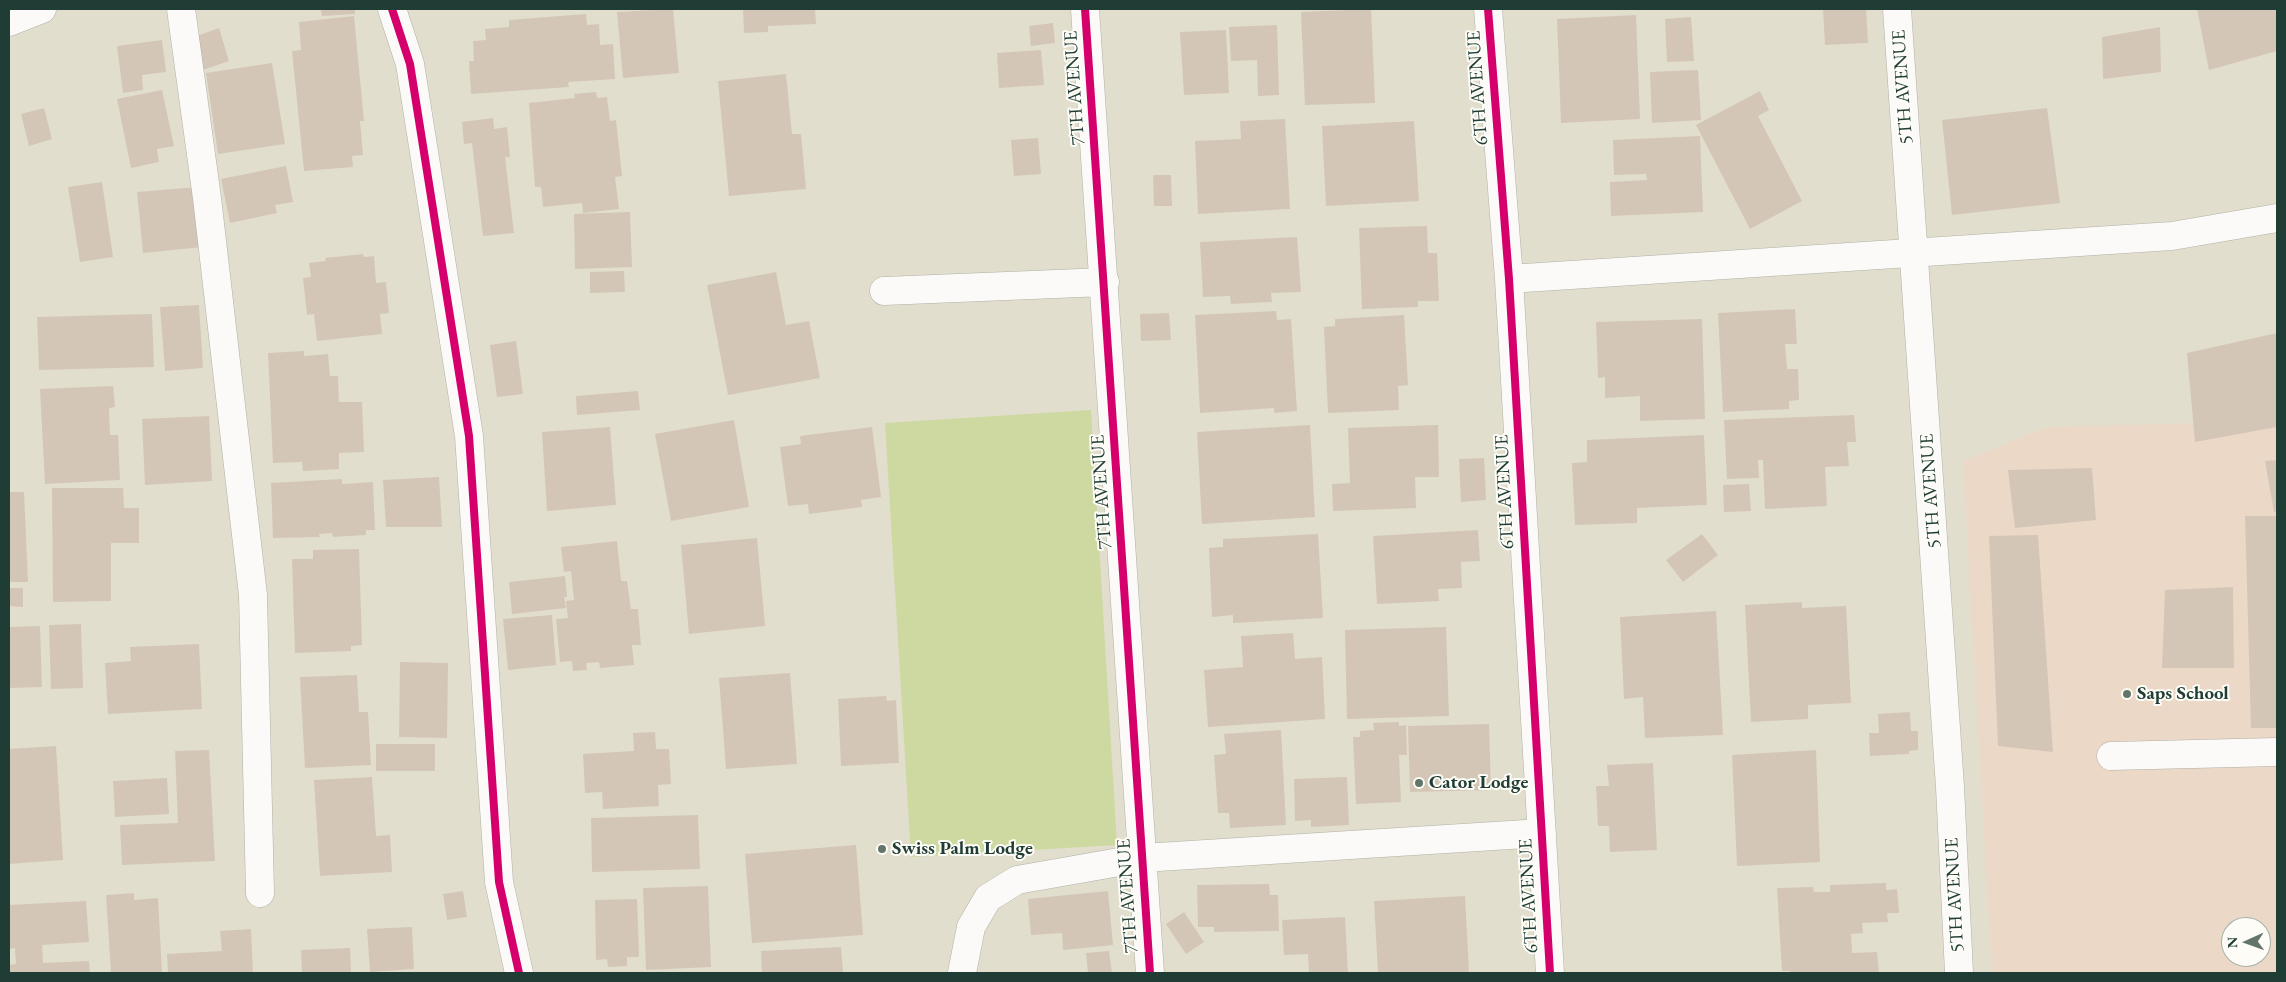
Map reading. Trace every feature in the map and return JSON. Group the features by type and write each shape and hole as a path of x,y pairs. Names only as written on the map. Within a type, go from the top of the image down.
{"street":[{"path":"9,22 42,9"},
{"path":"181,9 207,198 253,595 260,893"},
{"path":"392,9 410,64 470,436 498,882 519,973"},
{"name":"7TH AVENUE","path":"1085,9 1105,282 1150,973"},
{"name":"6TH AVENUE","path":"1488,9 1509,279 1550,973"},
{"name":"5TH AVENUE","path":"1897,9 1950,787 1959,973"},
{"path":"1509,279 2172,236 2277,218"},
{"path":"884,291 1105,282"},
{"path":"2110,756 2277,752"},
{"path":"962,973 971,928 988,898 1017,880 1142,858 1542,833"}],"shaded area":[{"name":"Saps School","path":"2277,418 2277,973 1992,973 1963,461 2048,427 2247,422"}],"green space":[{"path":"1091,410 1117,845 911,857 885,423"}],"building":[{"path":"321,9 355,9 355,14 322,16"},
{"path":"673,9 679,73 623,78 617,12"},
{"path":"743,9 815,9 816,24 768,26 768,32 744,33"},
{"path":"1371,9 1375,103 1305,105 1301,12"},
{"path":"1823,9 1866,9 1868,43 1825,45"},
{"path":"2197,9 2277,9 2277,51 2209,70"},
{"path":"586,14 587,25 599,24 600,45 613,44 615,79 568,82 569,87 471,94 469,61 474,61 473,41 486,40 485,29 509,27 509,20"},
{"path":"1636,15 1640,119 1561,123 1557,19"},
{"path":"354,16 364,121 360,121 363,155 352,156 353,167 304,171 292,51 301,50 299,22"},
{"path":"1691,17 1694,61 1667,62 1665,19"},
{"path":"1053,23 1055,43 1031,46 1029,26"},
{"path":"1277,25 1279,95 1258,96 1257,60 1231,61 1229,27"},
{"path":"2160,27 2161,72 2103,79 2102,37"},
{"path":"219,28 229,61 197,72 186,40"},
{"path":"1226,30 1229,93 1184,95 1180,32"},
{"path":"162,40 166,72 142,75 143,90 123,93 117,46"},
{"path":"1041,50 1044,85 999,88 997,53"},
{"path":"272,63 285,144 218,154 206,73"},
{"path":"1698,70 1701,120 1652,123 1650,72"},
{"path":"786,74 792,134 801,134 806,189 729,196 718,81"},
{"path":"162,90 174,146 157,149 159,162 131,168 117,99"},
{"path":"1760,91 1769,110 1758,116 1802,201 1750,229 1696,125"},
{"path":"596,92 597,98 607,97 610,121 616,120 622,176 615,177 619,209 583,213 582,203 543,207 541,187 535,187 529,103 575,98 574,94"},
{"path":"44,108 52,139 29,146 21,114"},
{"path":"2047,108 2060,203 1952,215 1942,120"},
{"path":"493,118 494,129 507,127 510,157 505,157 514,233 483,236 472,143 464,144 462,122"},
{"path":"1285,119 1290,209 1198,214 1195,141 1241,139 1240,121"},
{"path":"1414,121 1419,201 1326,206 1322,126"},
{"path":"1700,136 1703,212 1611,216 1610,182 1647,180 1646,174 1614,175 1613,140"},
{"path":"1038,138 1041,174 1014,176 1011,140"},
{"path":"286,166 293,202 275,205 277,213 230,223 221,179"},
{"path":"1153,175 1171,175 1172,206 1154,206"},
{"path":"102,182 113,257 80,262 68,187"},
{"path":"197,187 203,247 143,253 137,192"},
{"path":"630,212 632,267 575,269 574,214"},
{"path":"1427,226 1428,253 1437,253 1439,301 1418,301 1418,307 1362,309 1359,228"},
{"path":"1297,237 1301,292 1271,293 1272,302 1231,304 1230,296 1203,297 1200,242"},
{"path":"363,254 364,257 374,256 376,283 386,282 389,313 380,314 382,334 317,341 314,314 307,315 303,278 311,277 309,263 326,261 325,258"},
{"path":"624,271 625,292 590,293 590,272"},
{"path":"776,272 786,325 809,321 820,378 728,395 707,285"},
{"path":"199,305 203,368 165,371 160,307"},
{"path":"1795,309 1797,344 1785,344 1787,369 1798,369 1799,400 1789,401 1789,409 1723,412 1718,313"},
{"path":"1276,311 1277,320 1291,319 1297,411 1274,413 1274,408 1200,413 1195,315"},
{"path":"1169,313 1171,340 1141,341 1140,314"},
{"path":"152,314 154,367 39,370 37,317"},
{"path":"1404,315 1408,385 1398,386 1399,410 1328,413 1324,327 1335,326 1335,319"},
{"path":"1702,319 1705,419 1640,421 1640,396 1605,398 1605,377 1598,378 1596,322"},
{"path":"2277,333 2277,427 2195,442 2187,353"},
{"path":"516,341 523,394 497,397 490,345"},
{"path":"304,351 304,356 328,354 330,376 338,376 339,402 362,402 364,452 339,453 339,469 303,471 302,462 273,463 268,353"},
{"path":"113,386 115,407 109,408 110,435 118,435 120,480 45,484 40,389"},
{"path":"638,391 640,410 577,415 576,396"},
{"path":"1854,415 1856,442 1847,442 1849,466 1825,467 1827,506 1765,509 1763,460 1758,460 1759,478 1727,479 1724,420"},
{"path":"209,416 212,481 145,485 142,419"},
{"path":"734,420 749,507 671,521 655,434"},
{"path":"1310,425 1315,517 1202,524 1197,432"},
{"path":"1438,425 1439,477 1415,477 1416,508 1333,511 1332,484 1350,483 1348,428"},
{"path":"610,427 616,505 547,511 542,432"},
{"path":"872,427 881,497 861,500 862,507 809,514 808,504 788,506 780,447 801,444 800,436"},
{"path":"1704,435 1707,505 1637,508 1637,523 1575,525 1572,463 1587,462 1587,440"},
{"path":"1484,458 1486,500 1461,502 1459,459"},
{"path":"2277,460 2277,511 2274,512 2265,461"},
{"path":"2092,468 2096,520 2015,528 2008,470"},
{"path":"439,477 442,527 386,527 383,480"},
{"path":"342,479 342,484 373,482 375,530 366,530 366,535 333,537 332,533 319,534 320,537 273,538 271,483"},
{"path":"1749,484 1751,511 1724,512 1723,485"},
{"path":"52,488 123,488 124,508 139,508 139,543 111,543 111,601 53,602"},
{"path":"9,492 24,492 28,582 9,582"},
{"path":"2245,516 2277,516 2277,728 2251,728"},
{"path":"1478,530 1480,561 1461,562 1462,588 1438,589 1439,601 1377,604 1373,536"},
{"path":"1318,534 1323,618 1233,623 1233,615 1212,617 1209,548 1223,547 1223,539"},
{"path":"1702,534 1718,555 1683,582 1666,560"},
{"path":"2038,535 2053,752 1998,746 1989,536"},
{"path":"757,538 765,626 689,634 681,545"},
{"path":"617,541 621,581 627,581 631,609 638,609 641,645 632,645 634,665 600,668 599,662 586,663 587,670 573,671 572,661 560,662 556,619 568,618 566,601 574,600 571,571 564,572 561,547"},
{"path":"359,549 362,645 351,646 351,651 295,653 292,559 313,559 313,550"},
{"path":"565,576 567,597 564,597 566,608 512,614 509,582"},
{"path":"2233,587 2234,668 2162,668 2165,590"},
{"path":"9,588 23,588 23,607 9,606"},
{"path":"1802,602 1802,608 1846,606 1851,703 1808,705 1808,719 1751,722 1745,605"},
{"path":"1716,611 1723,735 1645,738 1643,697 1624,699 1620,617"},
{"path":"552,615 556,665 508,670 503,619"},
{"path":"81,624 83,688 51,689 49,625"},
{"path":"40,626 42,687 9,688 9,627"},
{"path":"1446,627 1449,716 1347,719 1345,630"},
{"path":"1293,633 1295,659 1322,657 1325,719 1208,727 1204,670 1243,667 1241,636"},
{"path":"199,644 202,709 108,714 105,663 131,661 130,647"},
{"path":"400,662 448,663 447,738 399,737"},
{"path":"790,673 797,764 726,769 719,678"},
{"path":"357,675 359,712 368,712 371,765 305,768 300,677"},
{"path":"886,696 887,701 896,700 899,763 841,766 838,699"},
{"path":"1910,712 1911,731 1918,731 1918,750 1909,751 1909,754 1870,756 1869,733 1879,733 1878,714"},
{"path":"1399,722 1399,726 1406,725 1407,755 1399,755 1401,802 1356,804 1353,737 1360,737 1360,731 1374,730 1373,723"},
{"path":"1489,724 1491,790 1410,792 1408,726"},
{"path":"1281,730 1286,825 1230,828 1229,813 1218,813 1214,755 1226,754 1224,734"},
{"path":"655,732 656,749 669,749 671,784 658,785 659,806 603,809 602,792 585,793 583,754 634,751 633,733"},
{"path":"376,744 435,744 435,771 376,771"},
{"path":"56,746 63,860 9,864 9,749"},
{"path":"209,750 215,861 122,865 120,825 178,823 175,751"},
{"path":"1816,750 1820,862 1737,866 1732,755"},
{"path":"1653,763 1657,850 1610,852 1609,826 1598,826 1596,786 1609,786 1607,765"},
{"path":"372,777 376,836 390,835 392,872 320,876 314,780"},
{"path":"1347,777 1349,825 1311,827 1311,820 1295,821 1294,779"},
{"path":"167,778 169,814 115,817 113,781"},
{"path":"698,815 700,869 592,872 591,818"},
{"path":"856,845 863,935 752,943 745,854"},
{"path":"1886,883 1886,890 1897,889 1899,913 1887,913 1888,922 1862,923 1863,933 1851,934 1852,953 1877,952 1879,973 1791,973 1790,971 1782,971 1777,888 1813,887 1814,892 1830,892 1830,885"},
{"path":"1269,884 1270,895 1278,895 1279,931 1214,932 1214,927 1198,927 1197,885"},
{"path":"708,886 711,967 646,970 643,888"},
{"path":"463,891 467,917 447,920 443,894"},
{"path":"1108,891 1113,945 1063,950 1062,933 1031,935 1028,899"},
{"path":"134,893 134,900 158,898 162,973 111,973 106,895"},
{"path":"1465,896 1469,973 1378,973 1374,901"},
{"path":"637,899 639,957 627,957 627,966 608,967 607,959 596,960 595,900"},
{"path":"86,901 89,942 42,945 43,963 89,961 90,973 9,973 9,965 16,964 15,948 9,949 9,905"},
{"path":"1184,912 1204,942 1186,954 1166,924"},
{"path":"1345,917 1348,973 1309,973 1308,954 1284,955 1282,920"},
{"path":"412,927 414,969 370,972 367,929"},
{"path":"251,929 253,973 168,973 167,954 222,951 220,931"},
{"path":"841,947 843,973 762,973 761,951"},
{"path":"350,948 351,973 302,973 301,950"},
{"path":"1109,951 1112,973 1088,973 1086,953"}],"cycle path":[{"path":"392,9 410,64 469,436 499,882 519,973"},
{"path":"1085,9 1150,973"},
{"path":"1488,9 1509,279 1550,973"}],"place":[{"name":"Saps School","path":"2127,694"},
{"name":"Cator Lodge","path":"1419,783"},
{"name":"Swiss Palm Lodge","path":"882,849"}]}
